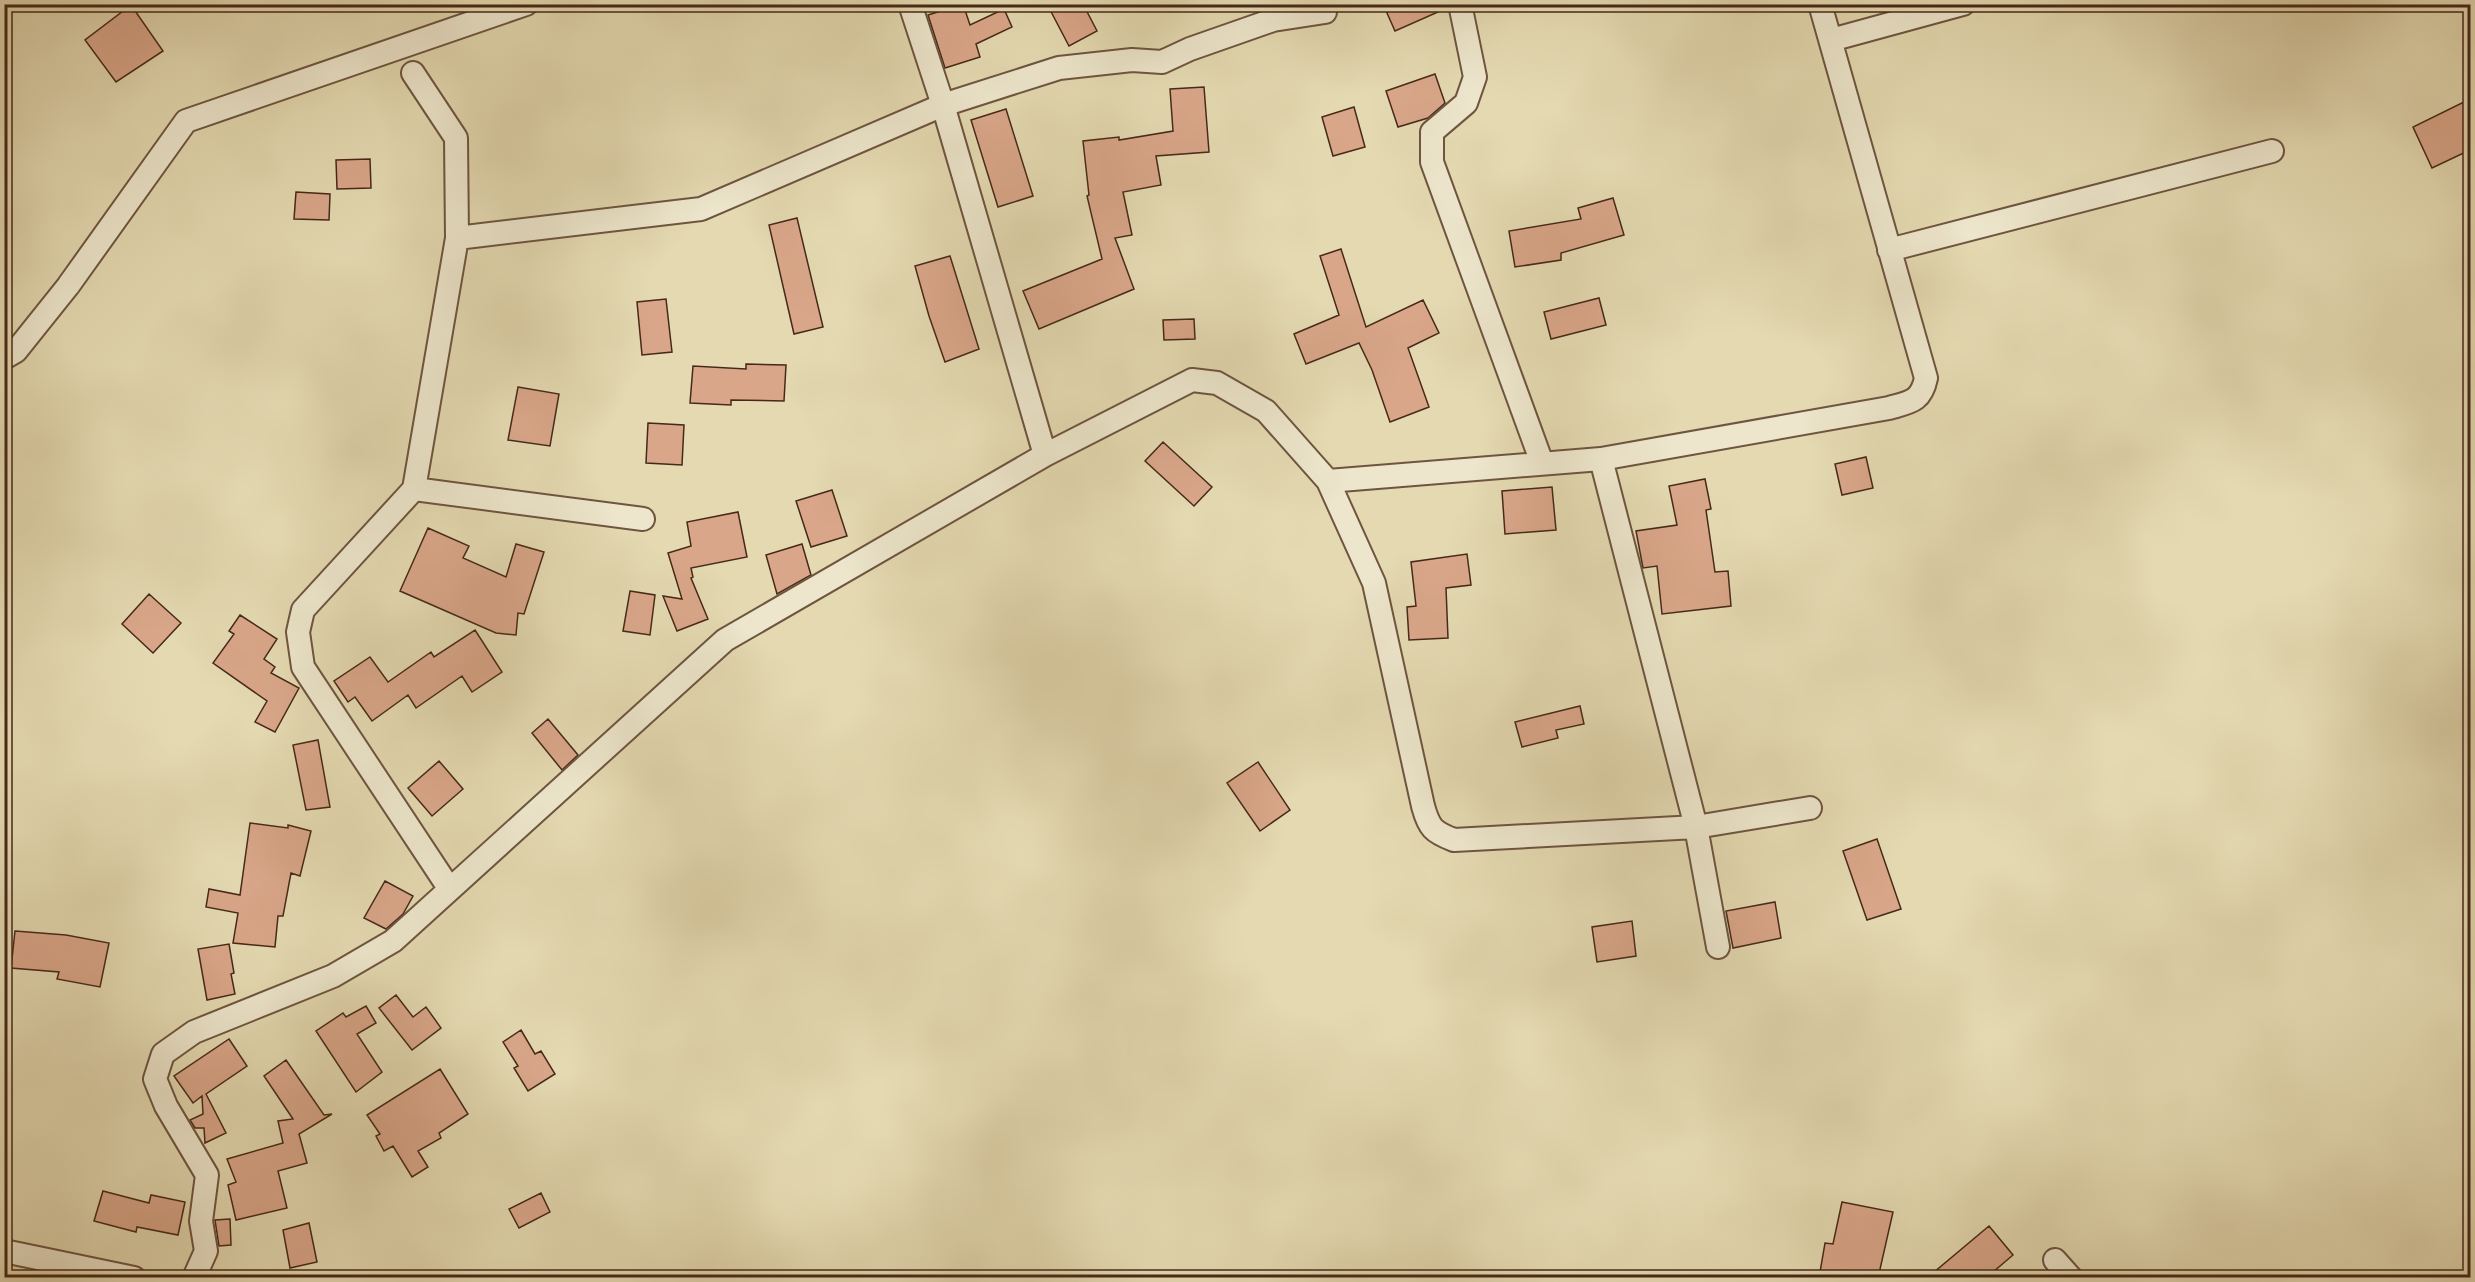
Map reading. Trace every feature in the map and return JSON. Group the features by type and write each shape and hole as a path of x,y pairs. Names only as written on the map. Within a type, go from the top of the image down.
{"street":[{"path":"4,358 16,351 68,286 186,121 526,4"},
{"path":"910,4 943,105 1045,455"},
{"path":"1460,4 1475,77 1466,103 1432,132 1432,162 1542,463"},
{"path":"1328,481 1601,459 1889,408 1912,401 1923,392 1926,378 1820,4"},
{"path":"1831,40 1963,4"},
{"path":"457,238 701,209 943,105 1059,68 1132,60 1162,62 1190,49 1272,20 1325,12"},
{"path":"413,73 456,138 457,238 414,489 303,610 298,632 303,667 449,888"},
{"path":"1889,250 2272,151"},
{"path":"194,1278 206,1251 201,1221 207,1175 166,1106 154,1079 163,1053 194,1032 343,970 393,941 725,640 1045,455 1192,380 1217,383 1266,411 1328,481 1374,584 1423,807 1428,824 1437,833 1454,840 1696,827 1810,808"},
{"path":"1601,459 1696,827 1718,947"},
{"path":"414,489 643,519"},
{"path":"4,1251 134,1278"},
{"path":"2055,1260 2072,1278"}],"building":[{"path":"963,4 970,25 1004,9 1012,27 976,44 980,57 945,68 928,15"},
{"path":"1047,4 1083,4 1097,31 1069,46"},
{"path":"1383,4 1447,4 1447,8 1395,31"},
{"path":"131,5 163,51 116,82 85,40"},
{"path":"1435,74 1445,103 1428,118 1398,127 1386,91"},
{"path":"1204,87 1209,152 1156,156 1161,185 1123,192 1132,235 1115,238 1134,289 1039,329 1023,291 1102,259 1087,196 1089,195 1083,141 1119,137 1119,140 1173,131 1170,89"},
{"path":"2470,99 2470,150 2432,168 2413,127"},
{"path":"1354,107 1365,147 1333,156 1322,117"},
{"path":"1006,109 1033,196 998,207 971,120"},
{"path":"370,159 371,188 337,189 336,160"},
{"path":"296,192 330,194 329,220 294,219"},
{"path":"1613,198 1624,235 1561,253 1561,260 1515,267 1509,231 1581,219 1578,208"},
{"path":"797,218 823,327 794,334 769,225"},
{"path":"1341,249 1366,327 1423,300 1439,333 1408,348 1429,407 1390,422 1372,370 1359,343 1306,364 1294,334 1339,315 1320,256"},
{"path":"950,256 979,349 945,362 915,266"},
{"path":"1599,298 1606,325 1551,339 1544,312"},
{"path":"666,299 672,352 642,355 637,302"},
{"path":"1194,319 1195,339 1164,340 1163,320"},
{"path":"746,364 786,365 784,401 731,400 731,405 690,403 693,366 746,369"},
{"path":"518,387 559,394 550,446 508,440"},
{"path":"648,423 684,425 682,465 646,463"},
{"path":"1163,442 1212,487 1194,506 1145,461"},
{"path":"1866,457 1873,488 1842,495 1835,464"},
{"path":"1705,479 1711,509 1706,510 1715,572 1728,571 1731,606 1662,614 1657,566 1643,568 1636,531 1677,525 1669,486"},
{"path":"1552,487 1556,530 1505,534 1502,491"},
{"path":"832,490 847,536 811,547 796,501"},
{"path":"738,512 747,557 691,568 693,577 691,578 708,619 677,631 663,596 682,599 668,553 691,546 687,522"},
{"path":"428,528 469,546 463,558 506,577 516,544 544,552 524,614 518,613 516,635 496,633 400,591"},
{"path":"802,544 811,575 777,594 766,555"},
{"path":"1467,554 1471,585 1446,588 1448,638 1409,640 1407,607 1416,606 1411,562"},
{"path":"630,591 655,595 650,635 623,631"},
{"path":"149,594 181,623 153,653 122,624"},
{"path":"240,615 277,639 264,659 275,667 271,673 299,688 275,732 255,722 267,701 213,663 234,634 229,631"},
{"path":"475,630 502,672 472,692 462,676 416,708 408,695 372,721 355,697 348,702 334,681 370,657 388,682 431,652 434,657"},
{"path":"1580,706 1584,724 1556,730 1558,738 1522,747 1515,722"},
{"path":"548,719 578,755 562,770 532,733"},
{"path":"318,740 330,807 306,810 293,745"},
{"path":"439,761 463,789 432,816 408,788"},
{"path":"1258,762 1290,810 1260,831 1227,783"},
{"path":"250,823 288,828 288,825 311,831 300,876 291,873 283,916 278,916 275,947 233,943 238,913 206,907 209,889 240,895"},
{"path":"1877,839 1901,909 1867,920 1843,851"},
{"path":"385,881 413,896 403,914 386,929 364,918"},
{"path":"1775,902 1781,938 1733,948 1726,911"},
{"path":"1632,921 1636,956 1597,962 1592,927"},
{"path":"15,931 66,935 109,943 100,987 57,979 59,972 11,968"},
{"path":"229,944 235,994 207,1000 198,949"},
{"path":"396,995 413,1017 426,1007 441,1028 412,1050 379,1008"},
{"path":"366,1006 376,1023 357,1034 382,1072 356,1092 316,1031 343,1013 346,1017"},
{"path":"521,1030 535,1054 541,1051 555,1074 528,1091 514,1068 518,1066 503,1042"},
{"path":"229,1039 247,1066 206,1094 226,1133 205,1143 204,1128 195,1128 190,1120 203,1114 202,1096 193,1103 174,1076"},
{"path":"286,1060 324,1115 332,1114 299,1134 307,1163 278,1171 287,1208 236,1220 228,1185 236,1182 227,1159 283,1143 278,1121 293,1119 264,1076"},
{"path":"440,1069 468,1114 439,1133 441,1138 418,1151 428,1167 412,1177 393,1146 384,1151 376,1136 380,1134 367,1115"},
{"path":"103,1191 149,1203 151,1195 185,1202 178,1235 137,1227 136,1232 94,1221"},
{"path":"541,1193 550,1212 519,1228 509,1209"},
{"path":"1842,1202 1893,1212 1878,1278 1819,1278 1825,1243 1833,1244"},
{"path":"230,1219 231,1245 219,1246 215,1220"},
{"path":"309,1223 317,1262 290,1268 283,1230"},
{"path":"1989,1226 2013,1255 1986,1278 1927,1278"}]}
